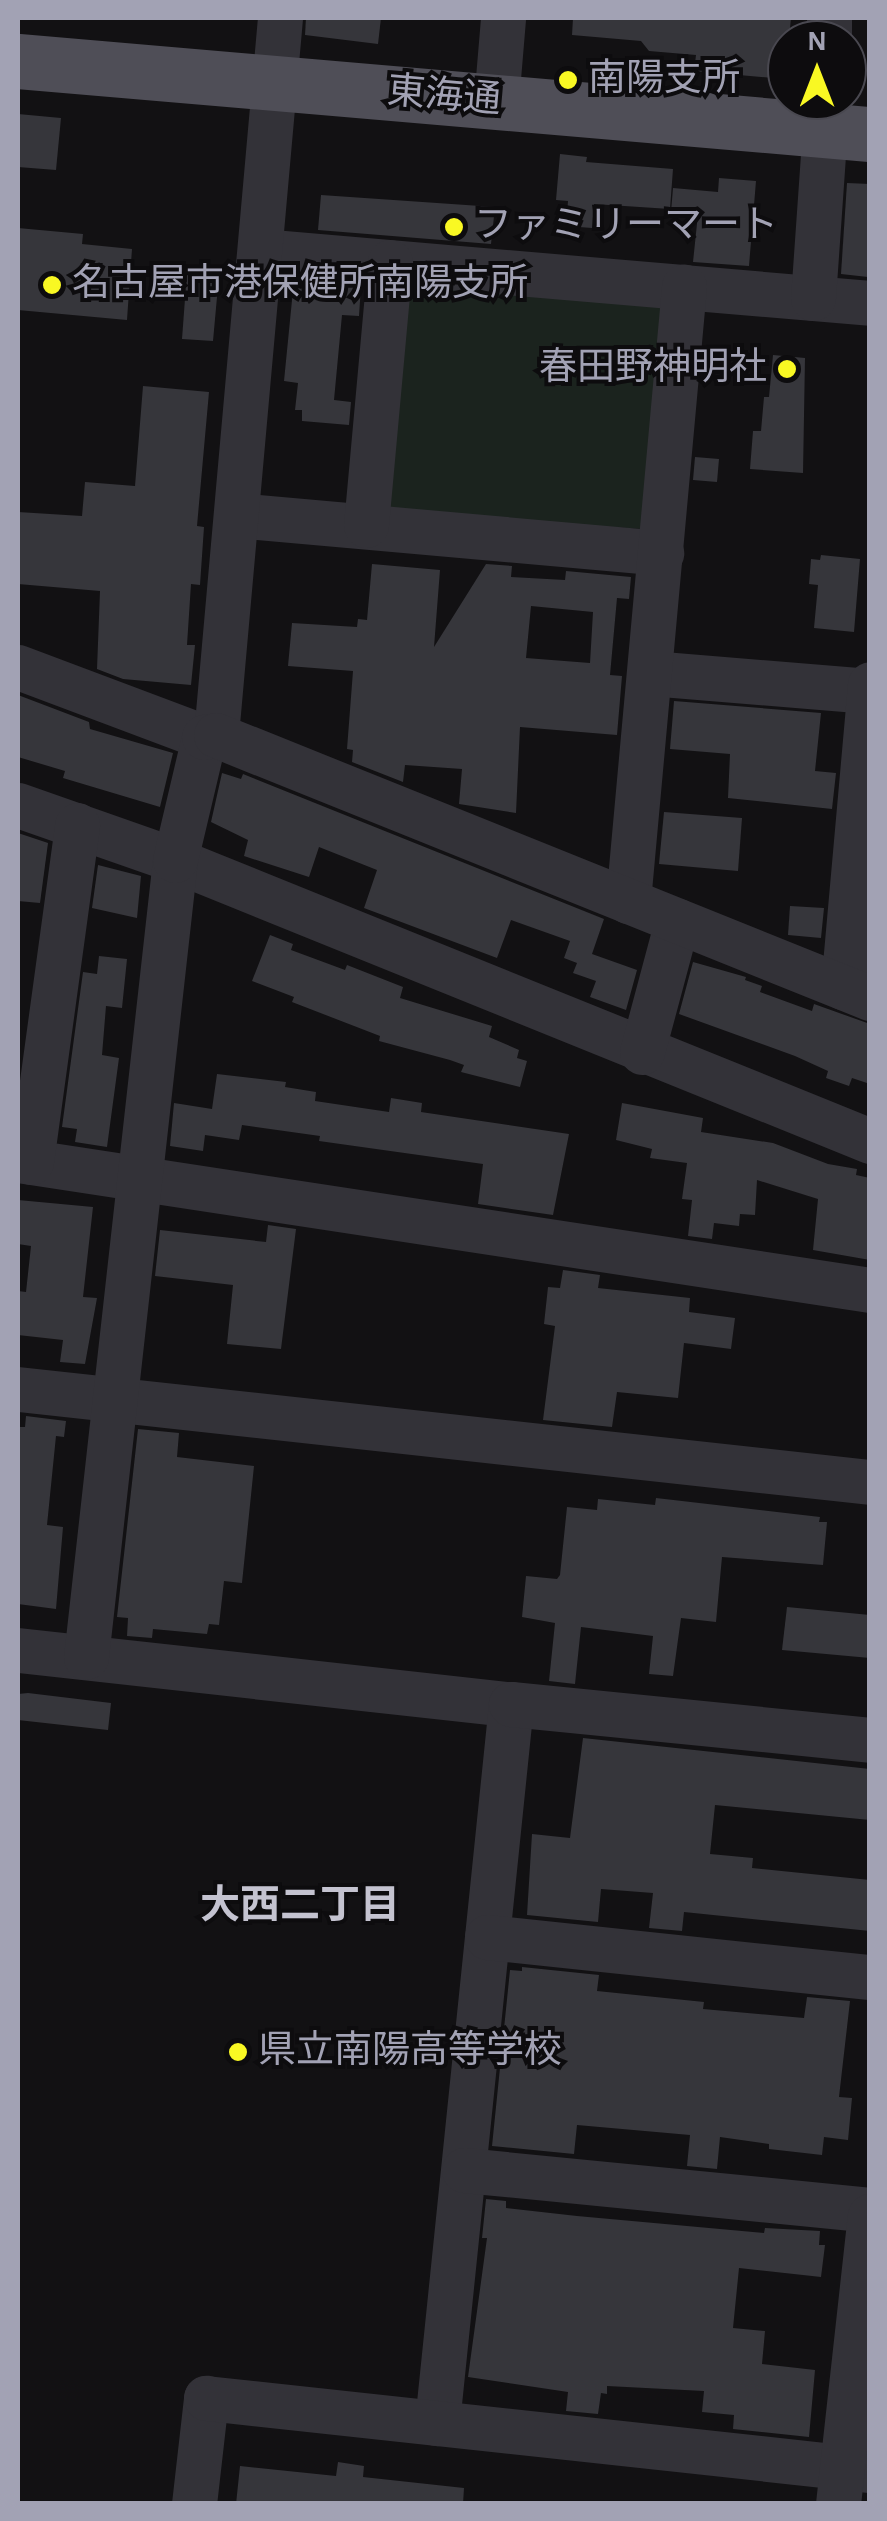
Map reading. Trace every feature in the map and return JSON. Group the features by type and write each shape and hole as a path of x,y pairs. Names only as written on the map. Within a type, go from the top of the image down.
{"main road":[{"name":"東海通","path":"18,61 496,102 841,121"}],"street":[{"path":"86,1658 175,860 210,736 236,514 280,18"},
{"path":"496,102 503,18"},
{"path":"813,298 841,121"},
{"path":"260,251 870,303"},
{"path":"366,524 390,262"},
{"path":"628,901 684,287"},
{"path":"236,514 661,554"},
{"path":"18,666 210,736 856,992 869,687 650,673"},
{"path":"18,804 175,860 642,1052 870,1140"},
{"path":"76,825 24,1161 870,1290"},
{"path":"642,1052 677,921"},
{"path":"18,1390 870,1482"},
{"path":"18,1650 870,1740"},
{"path":"437,2423 511,1704"},
{"path":"487,1937 870,1978"},
{"path":"194,2504 206,2398 437,2423 850,2480 870,2213 464,2170"}],"shaded area":[{"path":"408,276 660,300 668,310 644,529 386,513"}],"building":[{"path":"306,18 381,18 378,44 305,35"},
{"path":"573,18 791,18 767,20 767,77 694,71 696,55 649,51 641,41 572,35"},
{"path":"18,114 61,118 56,170 18,167"},
{"path":"560,154 587,157 586,162 673,169 670,209 594,204 592,228 566,226 568,201 556,200"},
{"path":"719,178 756,181 749,266 693,262 698,214 671,212 673,188 718,192"},
{"path":"847,183 870,184 868,277 841,274"},
{"path":"321,195 495,207 491,244 318,230"},
{"path":"18,228 83,234 82,244 132,249 127,320 18,310"},
{"path":"187,272 219,275 213,341 182,339"},
{"path":"294,280 361,286 359,316 342,315 334,400 351,402 349,425 302,421 302,410 295,410 298,383 284,381"},
{"path":"773,355 805,358 803,473 750,469 753,431 761,431"},
{"path":"143,386 209,392 197,526 204,527 200,585 191,584 187,645 195,645 191,685 123,679 97,669 100,591 18,584 18,512 82,516 85,482 135,486"},
{"path":"695,457 719,459 717,482 693,480"},
{"path":"821,555 860,559 854,632 814,628 818,585 809,584 811,559 820,560"},
{"path":"372,564 440,570 434,647 486,564 512,566 511,577 565,580 566,571 631,577 629,599 617,598 610,675 622,676 617,735 520,727 516,813 459,804 462,769 405,765 403,782 352,762 353,750 347,749 353,671 288,666 292,623 357,627 358,619 367,620","holes":["531,606 593,612 590,663 526,658"]},
{"path":"18,695 89,722 90,729 173,753 160,807 63,778 65,771 18,757"},
{"path":"674,701 821,713 815,771 836,773 832,809 728,798 730,754 670,749"},
{"path":"222,773 241,779 243,774 604,919 592,954 637,970 626,1010 590,997 596,981 573,973 577,963 564,958 570,941 511,920 497,958 364,908 377,870 319,847 309,877 244,856 248,840 211,822"},
{"path":"664,812 742,818 738,871 659,864"},
{"path":"18,833 48,843 40,903 18,901"},
{"path":"98,865 141,876 137,918 92,908"},
{"path":"790,906 824,908 821,938 788,935"},
{"path":"270,935 293,944 291,950 345,970 347,965 403,987 400,998 492,1026 489,1037 519,1050 517,1058 527,1061 520,1087 461,1072 464,1065 379,1041 380,1036 292,1002 294,997 252,981"},
{"path":"99,956 127,959 122,1008 106,1006 102,1055 119,1058 107,1147 75,1142 77,1129 62,1127 83,972 97,974"},
{"path":"693,962 746,977 745,980 762,986 760,992 812,1011 814,1004 870,1024 870,1084 852,1078 849,1086 826,1078 828,1071 795,1056 679,1014"},
{"path":"217,1074 286,1082 285,1087 316,1092 315,1101 389,1112 391,1098 422,1103 421,1112 569,1134 553,1215 478,1204 483,1164 319,1141 320,1136 242,1125 239,1140 205,1135 203,1151 170,1146 174,1103 212,1109"},
{"path":"622,1103 703,1118 701,1132 773,1143 828,1164 857,1169 856,1175 870,1178 870,1260 813,1250 818,1199 757,1180 755,1215 740,1214 739,1226 714,1223 712,1239 688,1236 692,1200 682,1199 687,1163 650,1158 652,1149 616,1140"},
{"path":"18,1200 93,1207 83,1297 97,1298 85,1364 60,1362 63,1340 18,1335 18,1291 26,1292 31,1246 18,1244"},
{"path":"268,1225 296,1229 281,1349 227,1344 233,1285 155,1276 160,1230 266,1242"},
{"path":"563,1270 600,1275 598,1288 690,1298 689,1312 735,1318 731,1349 684,1343 678,1398 617,1392 612,1427 543,1420 555,1326 544,1324 548,1287 560,1288"},
{"path":"26,1416 66,1421 64,1437 56,1436 47,1525 63,1527 56,1609 18,1604 18,1427 25,1427"},
{"path":"138,1429 179,1433 177,1457 254,1466 242,1583 224,1581 219,1625 209,1624 207,1634 153,1629 152,1638 127,1636 128,1618 117,1617"},
{"path":"656,1498 820,1517 819,1522 827,1522 823,1565 722,1557 716,1622 681,1618 673,1676 649,1674 653,1636 581,1627 575,1684 549,1681 555,1623 522,1617 526,1576 557,1579 560,1575 567,1507 597,1510 598,1499 655,1505"},
{"path":"787,1607 870,1615 870,1658 782,1650"},
{"path":"18,1694 111,1703 108,1730 18,1720"},
{"path":"583,1738 870,1769 870,1820 715,1805 710,1854 753,1858 752,1868 870,1880 870,1931 684,1912 682,1931 649,1928 653,1893 601,1889 598,1922 527,1915 532,1834 570,1838"},
{"path":"522,1967 599,1975 597,1991 704,2002 703,2009 804,2018 807,1997 850,2001 839,2097 852,2098 848,2140 824,2137 822,2155 769,2149 769,2144 720,2137 717,2169 687,2166 690,2135 577,2125 574,2154 492,2146 510,1970 522,1971"},
{"path":"486,2199 506,2201 506,2208 577,2216 764,2233 765,2228 820,2231 819,2245 825,2245 821,2277 739,2268 733,2328 765,2331 762,2364 815,2370 809,2437 733,2429 734,2415 702,2412 704,2391 607,2386 607,2394 601,2393 598,2414 566,2411 568,2392 468,2377 487,2238 482,2238"},
{"path":"338,2462 364,2466 363,2477 464,2488 463,2504 236,2504 240,2466 336,2476"}],"place":[{"name":"南陽支所","path":"568,80"},
{"name":"ファミリーマート","path":"454,227"},
{"name":"名古屋市港保健所南陽支所","path":"52,285"},
{"name":"春田野神明社","path":"787,369"},
{"name":"県立南陽高等学校","path":"238,2052"}],"district":[{"name":"大西二丁目","path":"300,1906"}]}
